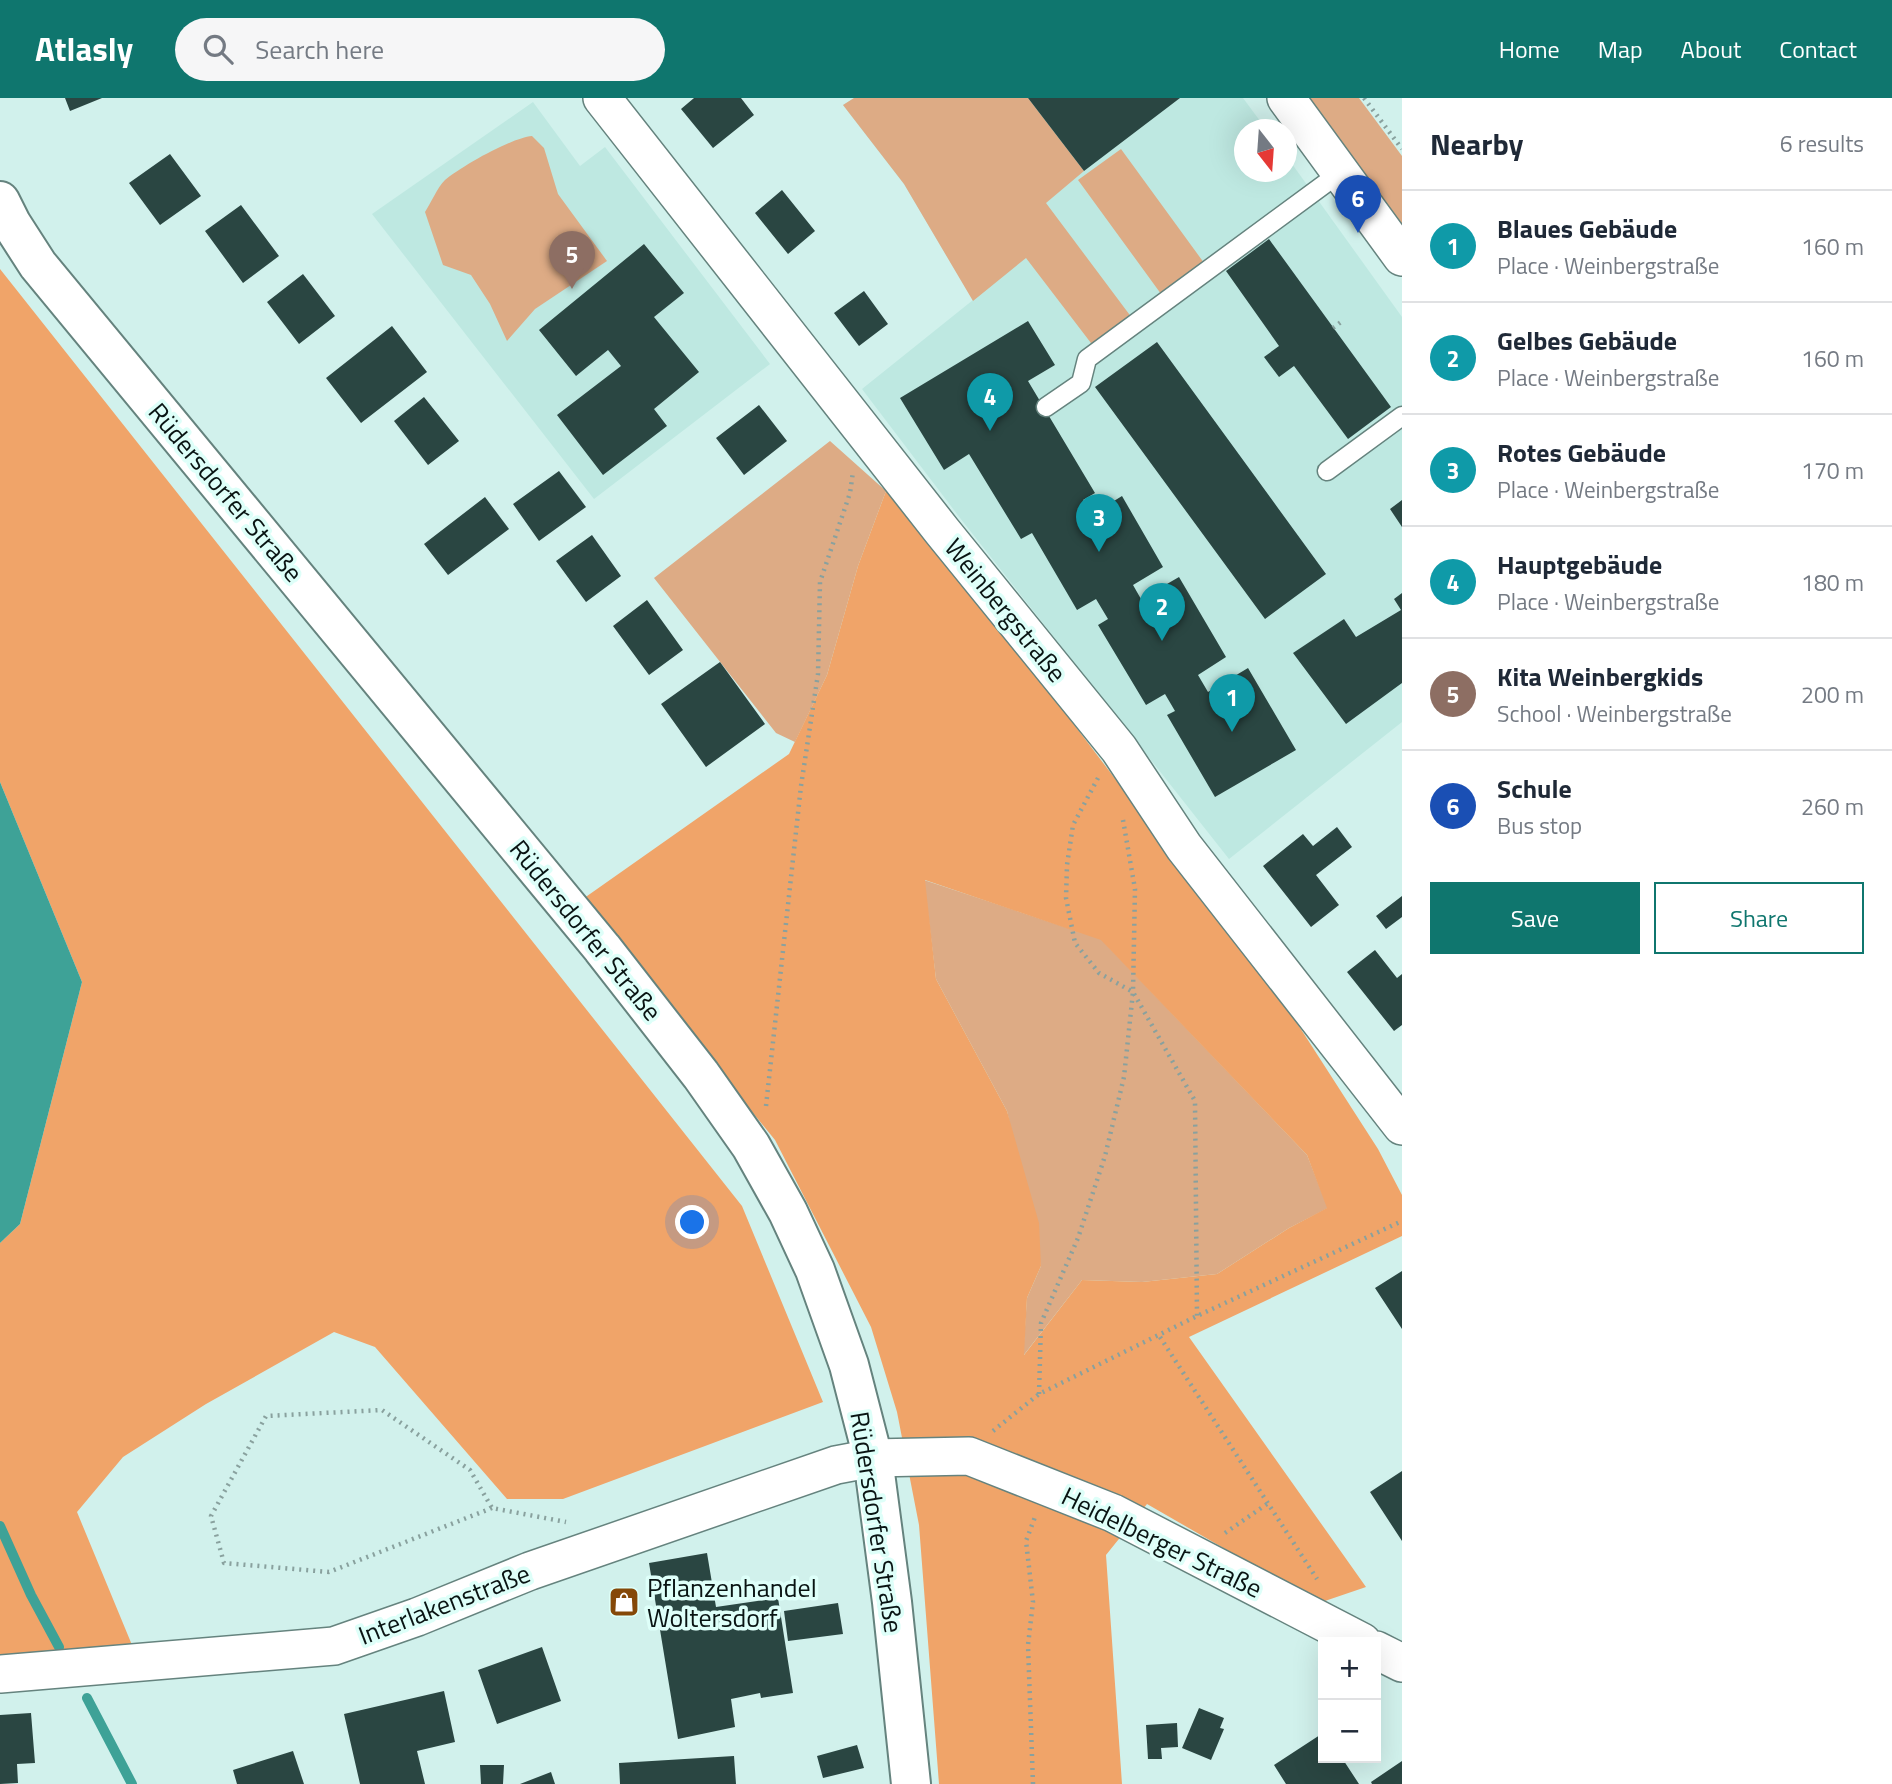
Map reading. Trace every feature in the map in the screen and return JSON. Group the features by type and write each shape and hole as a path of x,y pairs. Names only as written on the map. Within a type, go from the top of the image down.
{"main road":[{"name":"Rüdersdorfer Straße","path":"0,201 38,265 602,948 701,1075 751,1146 788,1212 815,1270 849,1365 873,1458 892,1602 911,1784"}],"street":[{"name":"Weinbergstraße","path":"602,98 1119,749 1184,847 1402,1126"},
{"path":"1286,98 1402,257"},
{"name":"Heidelberger Straße","path":"873,1458 970,1456 1113,1513 1352,1637"},
{"name":"Interlakenstraße","path":"0,1674 334,1646 417,1617 530,1572 824,1469 873,1458"},
{"path":"1381,1652 1402,1663"}],"lane":[{"path":"1046,407 1081,383 1087,359 1341,172"},
{"path":"1327,471 1402,416"}],"path":[{"path":"1364,98 1402,149"},
{"path":"1334,328 1341,323"},
{"path":"751,1146 765,1114 801,786 818,674 820,582 850,493 860,426"},
{"path":"1119,749 1092,787 1073,825 1067,865 1066,898 1075,943 1099,973 1133,992 1195,1101 1197,1316"},
{"path":"1039,1394 1041,1323 1078,1238 1105,1156 1124,1077 1133,992 1135,889 1121,809"},
{"path":"970,1456 999,1425 1039,1394 1197,1316 1402,1221"},
{"path":"1160,1336 1320,1583"},
{"path":"492,1508 470,1470 382,1410 266,1416 211,1516 223,1563 330,1572 492,1508 572,1523"},
{"path":"1033,1784 1028,1645 1033,1602 1026,1541 1046,1487"},
{"path":"1193,1555 1268,1504"}],"shaded area":[{"path":"854,98 1243,98 1259,119 1234,119 1234,182 1297,182 1297,171 1402,317 1402,722 1229,859 960,518 862,389 973,300 904,184 843,105"},
{"path":"854,98 1028,98 1084,171 1046,203 1132,318 1094,347 1026,258 973,301 904,184 843,105"},
{"path":"1300,98 1359,98 1402,156 1402,236"},
{"path":"533,102 580,166 605,147 770,364 594,499 372,214"},
{"path":"532,136 544,148 558,194 607,261 535,309 507,341 490,304 471,275 443,265 425,212 442,183 453,174 500,147"},
{"path":"1121,149 1207,267 1164,298 1078,180"},
{"path":"0,269 742,1206 823,1402 563,1499 507,1499 375,1347 334,1332 206,1404 123,1457 77,1512 132,1645 0,1657 0,1243 20,1224 82,982 0,782"},
{"path":"830,441 886,491 858,566 827,675 795,742 776,733 654,578"},
{"path":"886,491 1066,714 1277,992 1378,1149 1402,1195 1402,1236 1189,1337 1366,1587 1319,1603 1147,1504 1106,1555 1122,1784 939,1784 919,1525 897,1412 871,1327 775,1140 580,901 789,754 827,675 858,566","holes":["925,880 1101,940 1307,1155 1327,1208 1289,1228 1217,1274 1142,1282 1082,1280 1024,1355 1027,1298 1041,1266 1039,1223 1007,1111 936,979"]},
{"path":"924,880 1101,939 1307,1155 1328,1208 1289,1228 1217,1274 1142,1282 1082,1280 1023,1356 1027,1298 1041,1266 1007,1111 936,979"}],"water":[{"path":"0,782 82,982 20,1224 0,1243"}],"building":[{"path":"65,98 102,98 70,111"},
{"path":"694,98 741,98 754,115 713,148 681,109"},
{"path":"1028,98 1180,98 1084,171"},
{"path":"170,154 201,196 160,225 129,183"},
{"path":"782,190 815,231 788,254 755,213"},
{"path":"241,205 279,256 243,283 205,231"},
{"path":"1269,239 1391,407 1348,439 1294,366 1279,377 1264,357 1279,346 1226,271"},
{"path":"644,244 684,293 654,317 699,372 654,409 667,426 603,475 557,415 621,366 608,350 576,376 539,330"},
{"path":"303,274 335,316 299,344 267,302"},
{"path":"864,291 888,324 859,346 834,313"},
{"path":"1028,321 1055,365 1028,381 1095,493 1083,500 1093,514 1122,496 1163,567 1133,585 1141,599 1179,577 1226,657 1198,675 1208,692 1248,668 1296,750 1215,797 1167,715 1175,711 1165,694 1146,705 1098,625 1108,619 1096,599 1077,610 1032,533 1021,539 969,454 944,470 900,398"},
{"path":"392,326 427,372 361,423 326,378"},
{"path":"1157,342 1326,574 1265,619 1095,387"},
{"path":"424,397 459,441 428,465 394,421"},
{"path":"759,405 787,441 744,475 716,438"},
{"path":"559,471 586,507 539,541 513,504"},
{"path":"485,497 509,529 448,575 424,544"},
{"path":"1402,500 1402,527 1390,509"},
{"path":"592,535 621,576 586,602 556,561"},
{"path":"1402,593 1402,683 1346,724 1293,653 1344,619 1356,637 1401,610 1394,599"},
{"path":"647,600 683,650 649,675 613,626"},
{"path":"720,662 765,724 706,767 661,704"},
{"path":"1337,827 1352,847 1316,875 1339,905 1311,927 1263,866 1303,834 1313,846"},
{"path":"1402,896 1402,917 1386,929 1376,916"},
{"path":"1375,950 1397,978 1402,974 1402,1025 1394,1031 1347,972"},
{"path":"1402,1271 1402,1329 1375,1288"},
{"path":"1402,1471 1402,1541 1370,1492"},
{"path":"707,1553 716,1607 778,1598 793,1693 761,1698 760,1693 731,1699 735,1727 678,1739 649,1563"},
{"path":"838,1603 843,1634 788,1641 784,1611"},
{"path":"542,1647 561,1701 497,1724 478,1670"},
{"path":"444,1691 455,1742 417,1751 425,1784 360,1784 344,1714"},
{"path":"1199,1708 1224,1718 1220,1728 1224,1729 1211,1760 1182,1748"},
{"path":"31,1713 35,1763 17,1764 18,1783 0,1784 0,1715"},
{"path":"1177,1723 1178,1747 1161,1748 1162,1759 1148,1759 1146,1725"},
{"path":"1318,1736 1318,1763 1345,1763 1359,1784 1286,1784 1274,1765"},
{"path":"857,1745 864,1768 823,1778 817,1756"},
{"path":"293,1751 304,1784 237,1784 233,1770"},
{"path":"734,1756 736,1784 620,1784 619,1763"},
{"path":"1402,1761 1402,1784 1372,1784 1371,1782"},
{"path":"480,1765 504,1765 503,1784 481,1784"},
{"path":"551,1772 555,1784 520,1784"}],"waterway":[{"path":"0,1526 31,1595 59,1647"},
{"path":"87,1698 132,1784"}],"place":[{"name":"Schule","path":"1358,233"},
{"name":"Kita Weinbergkids","path":"572,289"},
{"name":"Hauptgebäude","path":"990,431"},
{"name":"Rotes Gebäude","path":"1099,552"},
{"name":"Gelbes Gebäude","path":"1162,641"},
{"name":"Blaues Gebäude","path":"1232,732"},
{"name":"Pflanzenhandel Woltersdorf","path":"624,1602"}]}
